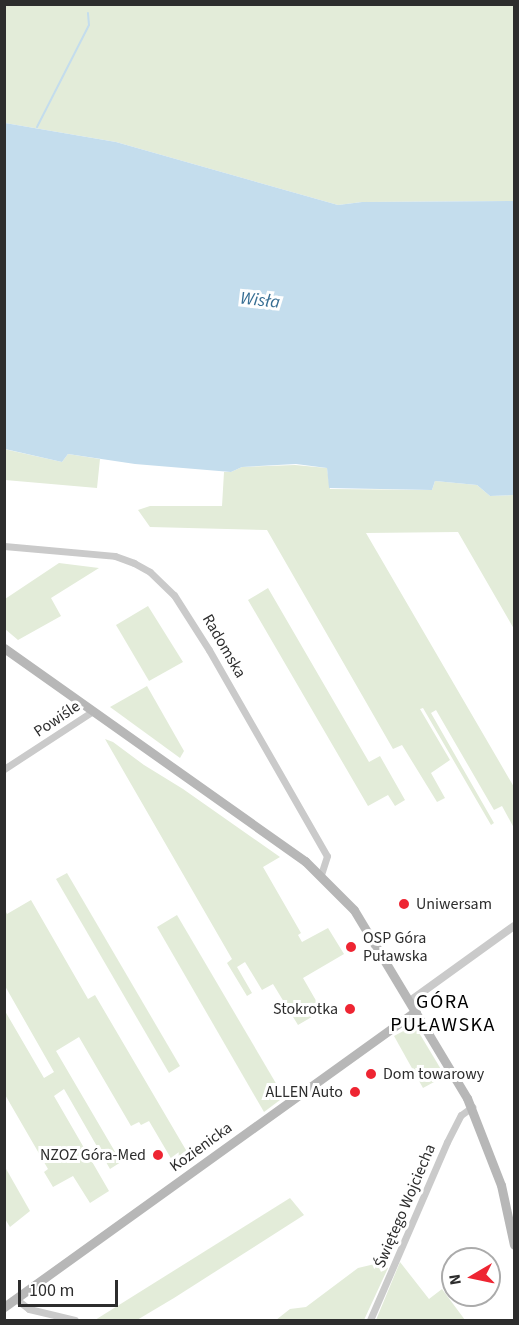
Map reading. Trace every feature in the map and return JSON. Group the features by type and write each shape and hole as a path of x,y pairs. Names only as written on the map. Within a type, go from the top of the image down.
{"main road":[{"path":"4,648 321,874 360,918 472,1107 501,1185 514,1245"},
{"name":"Kozienicka","path":"4,1307 416,1011"}],"street":[{"name":"Radomska","path":"4,546 115,556 150,572 174,595 209,650 327,856 321,874"},
{"name":"Powiśle","path":"4,769 93,711"},
{"path":"410,1001 514,926"},
{"name":"Świętego Wojciecha","path":"370,1320 447,1142 461,1115 472,1107"},
{"path":"16,1299 29,1309 75,1320"}],"green space":[{"path":"4,5 514,5 514,201 362,202 338,205 116,142 5,123"},
{"path":"4,449 62,462 68,454 100,459 97,488 5,480"},
{"path":"295,465 327,468 330,489 432,490 435,481 477,485 490,496 514,495 514,629 458,532 366,533 514,787 514,828 502,806 494,810 436,710 431,713 494,823 491,825 423,708 420,709 450,760 431,773 445,798 437,802 402,745 393,749 267,530 150,527 138,510 150,506 222,506 224,472 231,472 242,467"},
{"path":"59,563 99,568 51,598 61,616 18,640 5,629 5,599"},
{"path":"268,588 369,762 380,756 405,800 395,806 388,795 368,806 248,600"},
{"path":"148,606 183,662 149,681 116,625"},
{"path":"147,686 184,751 180,758 110,707"},
{"path":"105,739 183,789 280,857 263,867 301,933 298,935 302,942 328,928 344,954 303,978 322,1011 298,1025 273,984 262,990 245,962 237,967 252,993 247,996 227,963 232,959"},
{"path":"67,873 180,1066 169,1073 56,879"},
{"path":"31,900 88,999 95,995 193,1162 179,1172 149,1121 131,1126 79,1037 56,1051 121,1162 110,1169 64,1089 54,1096 109,1191 90,1203 73,1176 53,1187 44,1172 48,1169 4,1093 5,1011 44,1078 54,1072 5,986 5,910 7,914"},
{"path":"177,915 284,1097 264,1112 157,927"},
{"path":"411,1027 418,1031 445,1076 423,1088 394,1036"},
{"path":"5,1167 30,1211 10,1227 5,1219"},
{"path":"290,1198 304,1215 174,1298 137,1320 95,1320"},
{"path":"400,1262 429,1299 441,1290 441,1307 455,1307 465,1320 376,1320"},
{"path":"379,1263 388,1268 364,1320 276,1320 290,1309 306,1307 358,1268"}],"water":[{"name":"Wisła","path":"5,123 116,142 338,205 362,202 514,201 514,495 490,496 477,485 435,481 432,490 329,488 327,468 296,464 242,467 231,472 135,464 68,454 62,462 5,449"}],"waterway":[{"path":"37,127 89,25 88,13"}],"place":[{"name":"Uniwersam","path":"404,904"},
{"name":"OSP Góra Puławska","path":"351,947"},
{"name":"Stokrotka","path":"350,1009"},
{"name":"Dom towarowy","path":"371,1074"},
{"name":"ALLEN Auto","path":"355,1092"},
{"name":"NZOZ Góra-Med","path":"158,1155"}],"district":[{"name":"GÓRA PUŁAWSKA","path":"443,1014"}]}
